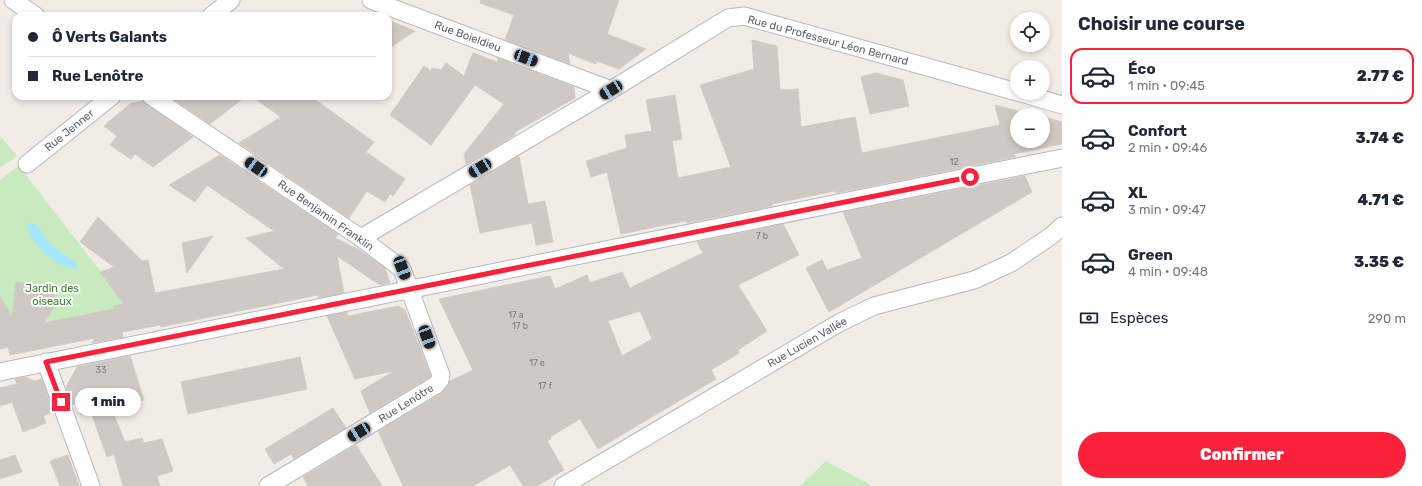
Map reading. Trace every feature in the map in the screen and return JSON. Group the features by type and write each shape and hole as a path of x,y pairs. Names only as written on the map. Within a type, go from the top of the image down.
{"street":[{"path":"12,0 30,12"},
{"path":"216,12 231,0"},
{"name":"Rue Boieldieu","path":"371,0 611,90"},
{"name":"Rue du Professeur Léon Bernard","path":"361,238 611,90 728,18 744,16 1010,90"},
{"name":"Rue Jenner","path":"27,164 107,100"},
{"name":"Rue Benjamin Franklin","path":"157,100 361,238 402,268 409,289"},
{"path":"1045,100 1062,105"},
{"path":"0,372 1062,158"},
{"name":"Rue Lucien Vallée","path":"563,486 839,323 874,306 974,280 1010,264 1062,226"},
{"name":"Rue Lenôtre","path":"268,486 436,385 440,380 441,375 409,289"},
{"path":"46,362 91,486"}],"green space":[{"path":"0,136 17,156 0,168"},
{"name":"Jardin des oiseaux","path":"19,166 144,328 10,355 8,348 0,349 0,180"},
{"path":"826,461 869,484 870,486 800,486"}],"water":[{"path":"31,222 39,228 54,247 77,264 78,269 62,265 39,248 29,233 27,225"}],"building":[{"path":"481,0 619,0 607,34 646,49 619,69 597,61 596,64 568,53 570,64 505,40 514,15 480,3"},
{"path":"392,22 415,31 392,46"},
{"path":"752,40 777,46 780,90 798,89 801,127 855,117 862,153 1000,125 995,105 1010,109 1010,148 1043,148 1014,154 1016,157 836,193 834,191 772,204 773,206 687,223 685,221 621,234 607,172 591,177 586,161 627,148 625,135 652,131 646,100 675,95 682,139 672,141 678,178 731,167 700,85 754,69"},
{"path":"473,53 497,62 498,58 574,87 575,98 515,132 515,135 466,164 464,154 504,104 475,85 431,145 390,115 424,66 431,71 432,68 441,70 446,63 464,76"},
{"path":"876,73 903,80 909,106 870,114 861,77"},
{"path":"175,100 241,100 210,124"},
{"path":"257,100 316,100 374,142 366,152 405,179 393,196 390,194 385,202 367,191 349,218 239,143 281,117"},
{"path":"143,101 193,137 153,167 135,154 131,159 110,145 117,136 104,126 131,103"},
{"path":"1050,119 1062,122 1062,144 1050,146"},
{"path":"220,155 338,234 335,238 361,251 385,268 390,283 380,285 337,256 344,293 319,298 318,295 161,327 160,325 122,332 123,337 92,343 95,338 10,355 8,347 0,349 0,296 12,317 16,282 34,284 59,299 44,323 114,309 113,306 124,304 100,272 114,267 80,242 98,217 142,261 148,260 155,293 284,269 246,238 274,231 207,185 195,202 169,185"},
{"path":"519,156 528,204 545,201 553,242 536,245 532,223 480,233 470,185"},
{"path":"1025,176 1032,192 829,312 806,268 822,260 827,270 862,258 843,212"},
{"path":"783,224 799,255 738,285 767,331 738,350 739,353 711,370 716,379 598,449 580,419 550,437 551,439 547,441 564,470 537,486 523,486 510,465 473,486 403,486 378,431 441,394 450,381 473,370 439,299 550,276 555,289 587,275 590,283 622,272 630,288 703,253 697,242","holes":["640,311 652,339 622,356 608,321"]},
{"path":"213,236 187,273 182,243"},
{"path":"398,306 405,310 431,376 370,413 361,391 394,371 355,379 327,316 347,312 348,316"},
{"path":"130,356 144,400 112,410 125,442 142,438 144,443 162,439 173,471 157,476 160,486 123,486 114,454 107,457 91,412 81,415 77,403 72,405 66,387 77,367"},
{"path":"300,357 307,389 188,414 181,382"},
{"path":"26,377 34,381 42,379 53,412 43,416 46,423 23,432 12,402 0,406 0,388 17,384 15,379"},
{"path":"333,408 346,428 294,459 291,454 274,464 265,449"},
{"path":"356,445 382,486 308,486 303,477"},
{"path":"15,455 22,472 0,479 0,460"},
{"path":"68,455 79,486 60,486 50,461"}],"route":[{"path":"61,402 46,362 970,177"}]}
